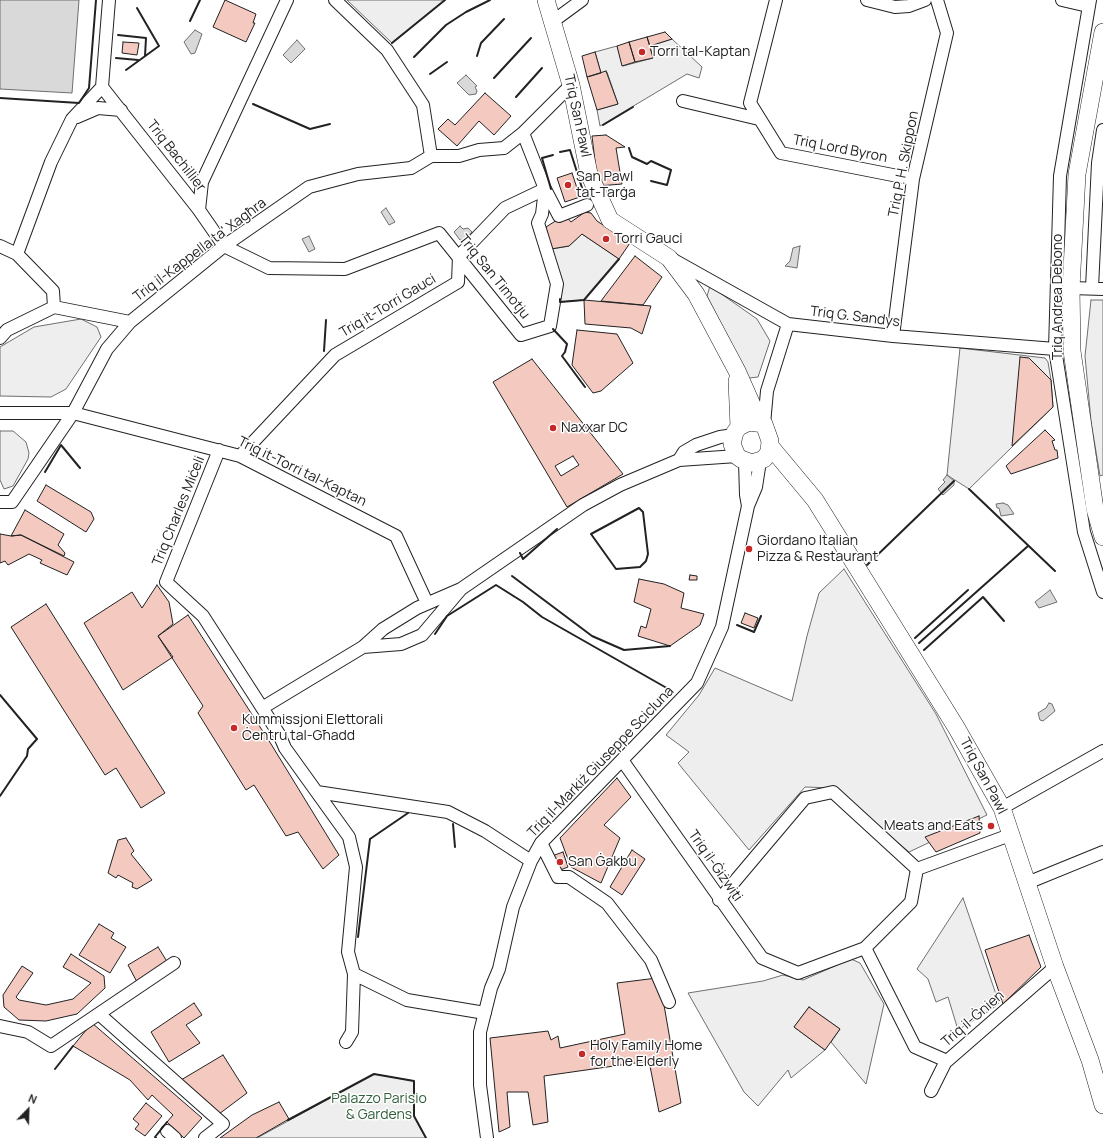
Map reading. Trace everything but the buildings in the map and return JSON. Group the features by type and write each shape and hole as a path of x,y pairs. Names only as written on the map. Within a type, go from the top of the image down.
{"main road":[{"name":"Triq San Pawl","path":"546,0 572,85 589,174 610,220 670,258 696,294 737,370 762,424 769,434 755,457"},
{"name":"Triq Andrea Debono","path":"1103,32 1077,174 1071,288 1072,351 1095,508 1103,537"},
{"name":"Triq San Pawl","path":"737,370 736,431 732,444 798,479 815,500 956,727 1002,808 1055,967 1090,1060 1103,1105"},
{"path":"736,431 749,422 762,424"}],"street":[{"path":"17,254 52,162 72,119 102,87 109,0"},
{"path":"199,210 202,182 287,0"},
{"path":"335,0 387,50 423,104 431,156 460,156 479,150 504,148 523,133 572,85"},
{"path":"552,22 582,0"},
{"name":"Triq Lord Byron","path":"776,0 750,103 781,153 913,179"},
{"path":"867,0 895,7 909,6 925,0"},
{"name":"Triq P. H. Skippon","path":"893,336 913,179 947,34 937,0"},
{"path":"1062,0 1089,3"},
{"name":"Triq Andrea Debono","path":"1089,3 1060,176 1055,349 1084,532 1103,592"},
{"name":"Triq Bachillier","path":"102,87 199,210 224,246"},
{"path":"683,101 759,119"},
{"path":"72,119 98,108 121,110"},
{"path":"1071,288 1098,288 1098,163 1103,130"},
{"path":"523,133 545,189 559,216 587,205"},
{"name":"Triq il-Kappella ta' Xagħra","path":"0,502 12,502 73,413 107,348 130,322 224,246 309,187 358,174 411,168 431,156"},
{"path":"177,182 202,182"},
{"path":"459,256 506,208 545,189"},
{"name":"Triq San Timotju","path":"224,246 269,268 345,269 439,233 521,334 550,326 557,284 538,223 542,214 545,189"},
{"path":"0,246 17,254 53,291 54,307"},
{"name":"Triq it-Torri Gauci","path":"240,456 335,355 458,282 459,256"},
{"name":"Triq G. Sandys","path":"670,258 788,324 893,336 1055,349"},
{"path":"0,338 7,330 54,307 130,322"},
{"path":"762,424 767,391 788,324"},
{"name":"Triq it-Torri tal-Kaptan","path":"0,412 73,413 240,456 396,536 427,603"},
{"path":"678,460 684,452 696,445 736,431"},
{"name":"Triq Charles Miċeli","path":"219,450 166,582 203,616 262,708"},
{"path":"346,1042 352,1032 354,974 348,952 356,867 349,836 285,748 279,734 262,708 363,647 383,629 427,603 461,589 583,505 620,485 678,460 755,457"},
{"name":"Triq il-Markiż Giuseppe Scicluna","path":"487,1138 474,1087 480,1032 486,1013 491,988 499,969 513,907 541,843 698,683 722,627 748,506 754,495 755,457"},
{"path":"363,647 401,644 422,635 461,589"},
{"path":"1002,808 1103,751"},
{"name":"Triq il-Ġiżwiti","path":"622,760 719,900 762,958 798,973 865,948"},
{"path":"317,792 448,812 485,831 532,861"},
{"path":"719,900 805,798 833,792 917,869"},
{"path":"917,869 1010,835"},
{"path":"541,843 558,877 569,877 607,903 651,960 669,1002"},
{"path":"1027,882 1103,852"},
{"path":"865,948 911,902 917,869"},
{"name":"Triq il-Ġnien","path":"865,948 915,1047 946,1061 1055,967"},
{"path":"0,1026 28,1032 51,1046 174,963"},
{"path":"354,974 407,1000 486,1013"},
{"path":"99,1014 223,1124 205,1138"},
{"path":"931,1091 946,1061"}],"green space":[{"path":"347,0 445,0 392,43"},
{"path":"672,39 702,67 699,78 687,74 600,126 597,110 618,104 607,72 601,73 595,52 617,46 623,66 653,58 650,46"},
{"path":"582,234 619,259 584,300 560,302 551,249 569,246"},
{"path":"710,286 757,319 770,341 758,377 749,378 707,296"},
{"path":"1091,300 1103,300 1103,475 1100,476 1091,421 1085,356"},
{"path":"81,319 97,327 101,337 66,389 51,397 0,396 0,347 34,327"},
{"path":"960,348 1045,358 1048,362 1051,380 1053,407 969,489 947,475"},
{"path":"0,431 13,431 26,442 29,453 28,459 13,486 4,489 0,480"},
{"path":"844,569 936,714 987,815 909,852 834,788 805,787 749,850 678,763 689,752 666,735 699,695 715,668 792,701 807,636 819,593"},
{"path":"963,898 999,1003 958,1030 948,997 936,1002 928,979 917,969"},
{"path":"851,959 860,963 884,1004 866,1084 831,1042 840,1029 809,1007 794,1027 825,1050 791,1078 788,1070 758,1106 744,1092 688,993 763,981 783,975 803,980"},
{"name":"Palazzo Parisio & Gardens","path":"374,1074 414,1081 414,1116 426,1138 257,1138"}],"shaded area":[{"path":"0,0 79,0 72,93 0,89"},
{"path":"195,30 202,34 195,53 191,54 184,42"},
{"path":"297,40 305,49 291,63 283,55"},
{"path":"466,75 477,86 475,87 477,91 476,94 469,95 457,83"},
{"path":"386,208 395,222 389,225 381,212"},
{"path":"460,226 463,229 468,228 472,232 465,240 460,240 454,232"},
{"path":"309,236 315,249 309,252 302,239"},
{"path":"800,246 797,268 785,266 790,261 793,248"},
{"path":"947,475 954,481 954,485 943,495 938,489 945,482 943,480"},
{"path":"1003,503 1008,505 1014,514 1001,516 999,508 997,508 996,504"},
{"path":"1050,590 1057,602 1039,608 1035,602"},
{"path":"1049,703 1052,704 1055,711 1043,721 1040,720 1038,713 1046,708"}],"wall":[{"path":"0,98 79,103 89,88 96,0"},
{"path":"190,21 200,0"},
{"path":"392,43 445,0"},
{"path":"414,57 446,25 466,12 490,0"},
{"path":"126,70 159,46 137,8"},
{"path":"477,56 481,43 504,19"},
{"path":"118,35 146,38 145,56"},
{"path":"494,78 531,38"},
{"path":"116,58 138,60"},
{"path":"430,74 447,62"},
{"path":"516,97 542,68"},
{"path":"253,104 310,129 330,124"},
{"path":"603,125 633,107"},
{"path":"629,148 632,157 647,164 651,161 671,170 667,185 651,181"},
{"path":"560,152 570,150 583,191"},
{"path":"551,189 542,158 553,155"},
{"path":"560,299 560,302 584,300 619,259"},
{"path":"324,351 326,320"},
{"path":"553,329 567,344 565,352 562,356 585,387"},
{"path":"45,472 61,445 80,468"},
{"path":"867,565 954,481"},
{"path":"969,489 1055,571"},
{"path":"639,508 643,512 648,554 646,561 640,567 616,569 591,534 639,508"},
{"path":"520,553 523,559 557,529"},
{"path":"919,643 1028,546"},
{"path":"512,576 592,636 624,650 670,646"},
{"path":"435,634 447,616 496,585 523,602 542,617 672,691"},
{"path":"915,638 968,590"},
{"path":"924,650 983,597 1004,621"},
{"path":"737,625 754,632 761,616"},
{"path":"0,695 37,739"},
{"path":"0,796 27,756 28,749 37,739"},
{"path":"358,937 370,839 408,813"},
{"path":"453,824 455,847"},
{"path":"55,1069 73,1046"},
{"path":"288,1120 374,1074 414,1081 414,1116 426,1138"},
{"path":"156,1138 155,1137 167,1122"}],"place":[{"name":"Torri tal-Kaptan","path":"642,52"},
{"name":"San Pawl tat-Tarġa","path":"568,185"},
{"name":"Torri Gauci","path":"606,239"},
{"name":"Naxxar DC","path":"553,428"},
{"name":"Giordano Italian Pizza & Restaurant","path":"749,549"},
{"name":"Kummissjoni Elettorali Ċentru tal-Għadd","path":"234,728"},
{"name":"Meats and Eats","path":"991,826"},
{"name":"San Ġakbu","path":"560,862"},
{"name":"Holy Family Home for the Elderly","path":"582,1054"}]}
